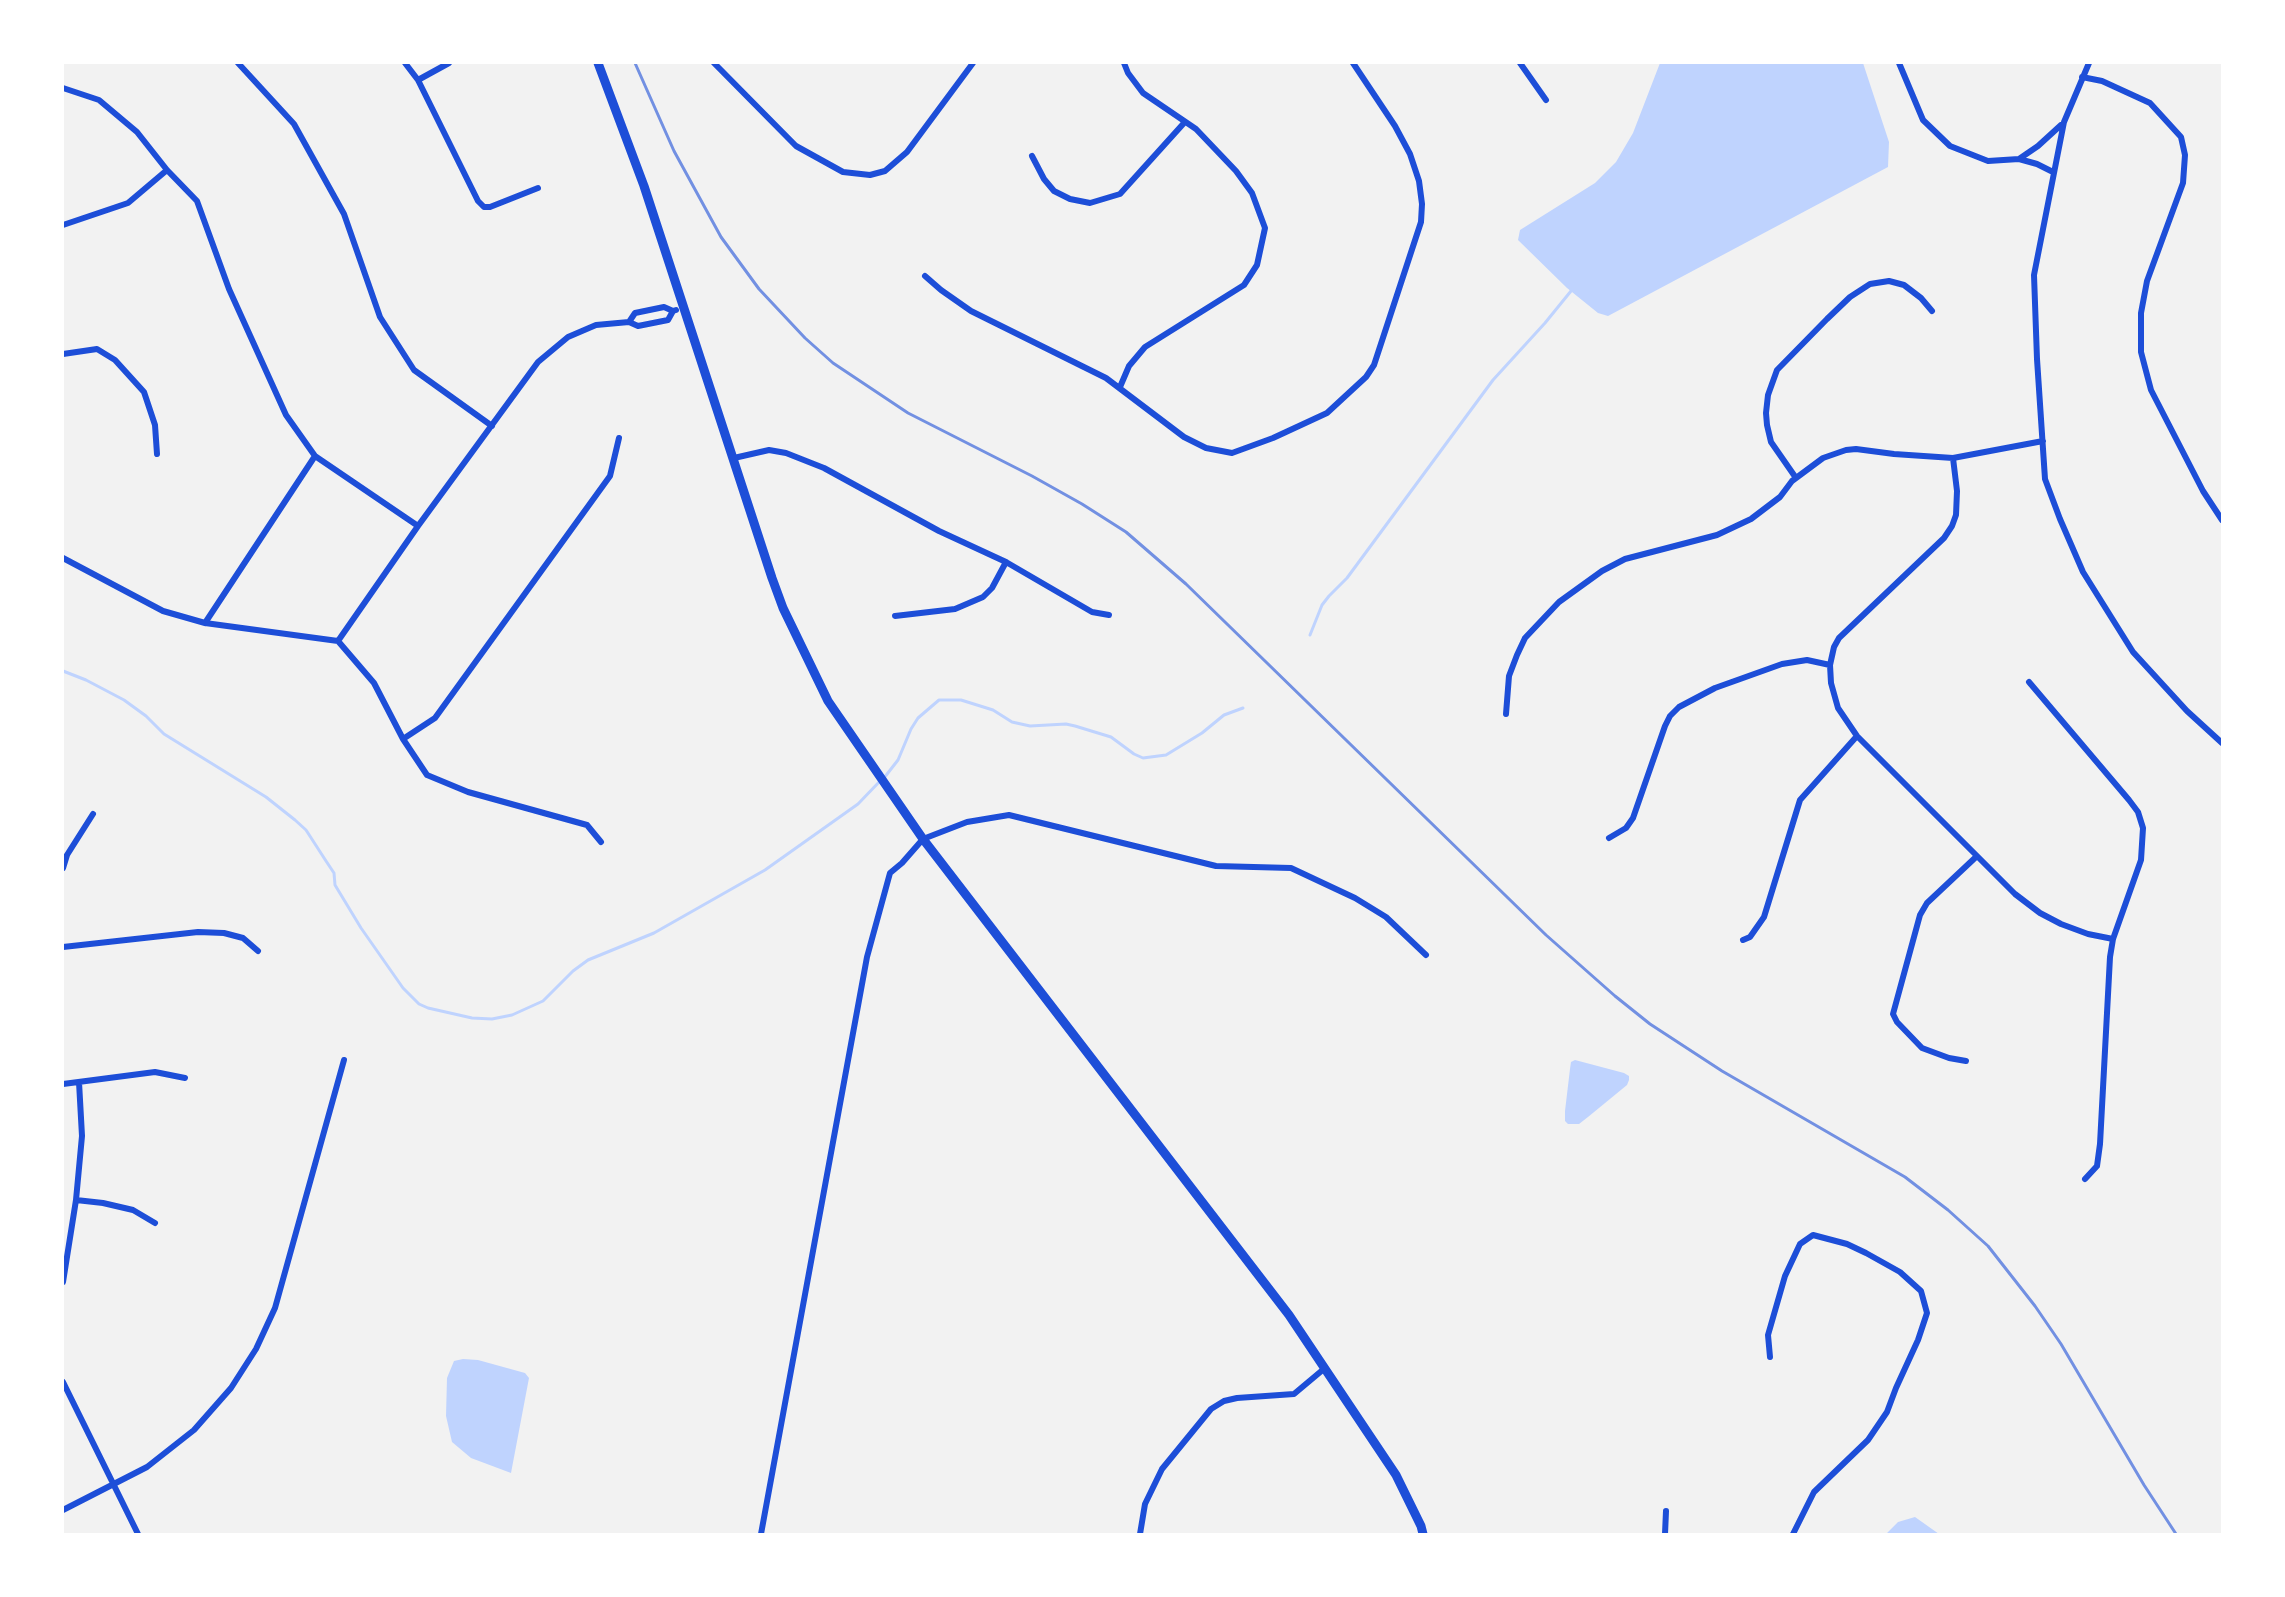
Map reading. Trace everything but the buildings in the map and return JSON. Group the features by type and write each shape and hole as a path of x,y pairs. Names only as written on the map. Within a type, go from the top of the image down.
{"main road":[{"path":"598,63 644,186 678,310 734,458 783,608 828,701 922,839 1272,1293 1396,1475 1423,1534"}],"street":[{"path":"238,63 294,124 344,214 380,317 414,370 492,426"},
{"path":"405,63 418,80 470,188 484,207 501,204 538,188"},
{"path":"418,80 449,63"},
{"path":"714,63 796,146 843,172 870,175 885,171 907,152 972,63"},
{"path":"1120,387 1129,366 1145,347 1244,285 1257,265 1265,228 1252,193 1211,142 1143,93 1128,73 1124,63"},
{"path":"925,276 971,311 1071,359 1120,387 1193,442 1221,453 1233,453 1273,438 1327,413 1366,377 1374,365 1421,222 1422,204 1419,181 1410,154 1395,126 1353,63"},
{"path":"1520,63 1546,100"},
{"path":"1899,63 1923,120 1950,146 1988,161 2019,159 2037,164 2052,172"},
{"path":"2089,63 2064,122 2052,172 2034,275 2045,479 2083,572 2133,652 2187,711 2222,743"},
{"path":"2082,77 2102,81 2150,103 2181,137 2185,155 2183,183 2147,281 2141,313 2141,352 2151,390 2203,491 2222,520"},
{"path":"63,88 99,100 137,132 167,170 197,201 229,289 281,404 315,456 418,526"},
{"path":"2019,159 2038,146 2064,122"},
{"path":"1032,156 1044,179 1054,191 1070,199 1090,203 1120,194 1184,123"},
{"path":"63,225 128,203 167,170"},
{"path":"1796,478 1771,442 1767,425 1768,395 1777,370 1842,304 1870,284 1889,281 1904,285 1921,298 1932,311"},
{"path":"629,322 635,313 664,308 678,310"},
{"path":"338,641 418,526 538,362 568,337 596,325 629,322 638,326 668,320 678,310"},
{"path":"63,354 97,349 115,360 144,392 155,425 157,454"},
{"path":"403,739 435,717 610,476 619,438"},
{"path":"1506,714 1509,676 1516,655 1529,633 1559,602 1602,571 1635,555 1717,535 1751,519 1780,496 1796,478 1823,458 1846,450 1953,458 2043,441"},
{"path":"734,458 769,450 786,453 824,468 939,531 1006,562 1092,612 1109,615"},
{"path":"205,623 315,456"},
{"path":"1953,458 1957,491 1956,515 1952,526 1944,538 1839,638 1830,665 1831,683 1838,708 1857,736 2015,894 2040,913 2061,924 2088,934 2113,939"},
{"path":"63,558 163,610 205,623 338,641 374,683 403,739 427,775 468,792 587,825 601,842"},
{"path":"895,616 955,609 983,597 992,588 1006,562"},
{"path":"1610,838 1626,828 1633,818 1665,726 1670,716 1679,707 1715,688 1782,664 1808,660 1830,665"},
{"path":"2029,682 2138,812 2143,828 2141,860 2113,939 2110,957 2100,1144 2097,1166 2085,1179"},
{"path":"1743,940 1750,937 1764,917 1800,800 1857,736"},
{"path":"63,868 67,855 93,814"},
{"path":"761,1534 867,957 890,873 903,863 922,839 967,822 1009,815 1216,867 1291,867 1355,898 1386,917 1426,955"},
{"path":"1966,1061 1949,1058 1922,1048 1905,1031 1893,1014 1920,915 1926,903 1977,856"},
{"path":"63,946 198,932 224,933 243,938 258,951"},
{"path":"63,1510 147,1467 194,1430 231,1388 256,1349 275,1308 345,1060"},
{"path":"63,1084 155,1072 185,1078"},
{"path":"63,1282 76,1200 82,1136 79,1082"},
{"path":"76,1200 133,1210 155,1223"},
{"path":"1770,1357 1768,1335 1785,1276 1800,1244 1813,1235 1846,1244 1866,1253 1900,1272 1921,1291 1927,1313 1887,1412 1868,1440 1814,1492 1792,1534"},
{"path":"1140,1534 1145,1504 1162,1468 1211,1409 1224,1401 1237,1398 1294,1394 1325,1368"},
{"path":"63,1382 138,1534"},
{"path":"1665,1534 1666,1511"}],"water":[{"path":"1660,63 1863,63 1889,142 1888,167 1608,316 1598,313 1567,288 1518,240 1520,230 1595,183 1616,162 1633,133"},
{"path":"1575,1060 1624,1073 1629,1076 1629,1080 1627,1085 1579,1124 1568,1124 1565,1121 1565,1111 1571,1062"},
{"path":"478,1360 525,1373 529,1378 511,1473 471,1458 452,1442 446,1416 447,1378 454,1361"},
{"path":"1915,1517 1939,1534 1886,1534 1898,1522"}],"waterway":[{"path":"1310,635 1322,605 1347,578 1493,380 1571,291"},
{"path":"63,671 124,700 146,716 164,734 266,797 295,820 306,830 334,873 335,885 361,928 403,988 419,1004 428,1008 472,1018 492,1019 512,1015 543,1001 573,971 588,960 654,933 765,870 858,804 881,780"},
{"path":"884,778 898,760 918,718 939,700 961,700 993,710 1012,722 1030,726 1066,724 1075,726 1111,737 1143,758 1166,755 1202,733 1224,715 1243,708"}],"railway":[{"path":"635,63 674,151 721,237 759,289 805,338 833,363 908,413 1032,476 1126,532 1186,584 1546,935 1615,996 1650,1024 1722,1071 1905,1177 1948,1210 1988,1246 2035,1306 2061,1344 2144,1485 2176,1534"}]}
